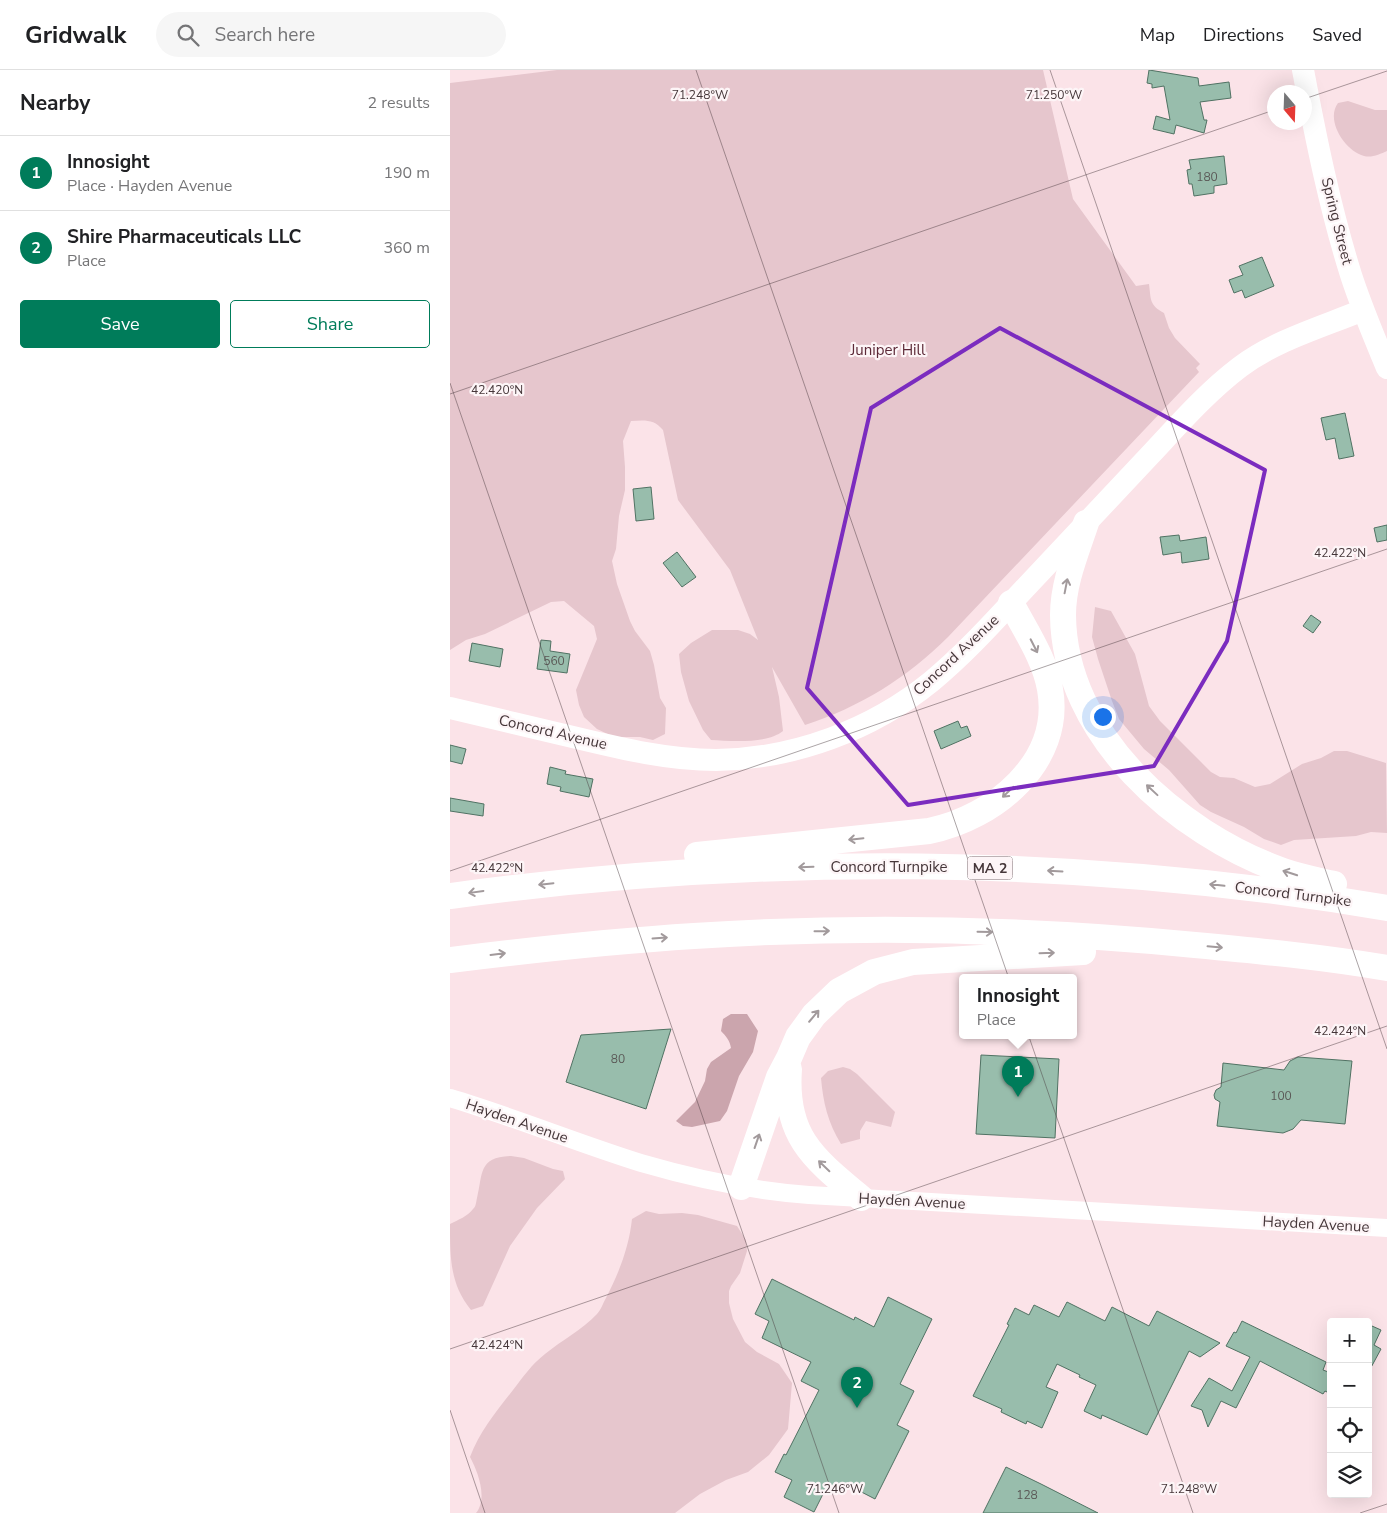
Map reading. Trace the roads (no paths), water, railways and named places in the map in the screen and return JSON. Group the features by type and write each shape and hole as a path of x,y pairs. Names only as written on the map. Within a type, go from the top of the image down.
{"highway":[{"path":"1086,523 1066,587 1063,614 1065,644 1072,673 1082,700 1097,727 1113,749 1169,805 1225,844 1260,862 1283,871 1344,886 1387,902"},
{"path":"591,880 662,858 930,831 963,821 990,807 1012,790 1035,762 1046,739 1051,715 1050,690 1046,674 1011,603"},
{"name":"Concord Turnpike","path":"450,896 591,880 765,868 972,867 1072,872 1169,880 1277,892 1387,908"},
{"path":"450,960 547,948 694,936 802,932 999,932 1166,942 1283,954 1387,968"},
{"path":"741,1187 779,1076 803,1030 827,1002 853,982 882,969 905,963 930,960 1092,952 1166,942"},
{"path":"789,1058 788,1099 791,1114 799,1135 820,1163 860,1198"}],"main road":[{"name":"Spring Street","path":"1303,70 1334,216 1364,310 1387,368"},
{"name":"Concord Avenue","path":"450,708 667,757 715,760 770,755 802,748 832,738 871,721 896,706 942,672 1011,603 1201,402 1240,367 1283,343 1364,310"}],"street":[{"name":"Hayden Avenue","path":"450,1098 639,1162 741,1187 787,1193 860,1198 1387,1228"}],"place":[{"name":"Innosight","path":"1018,1097"},
{"name":"Shire Pharmaceuticals LLC","path":"857,1408"}],"park label":[{"name":"Juniper Hill","path":"888,350"}]}
